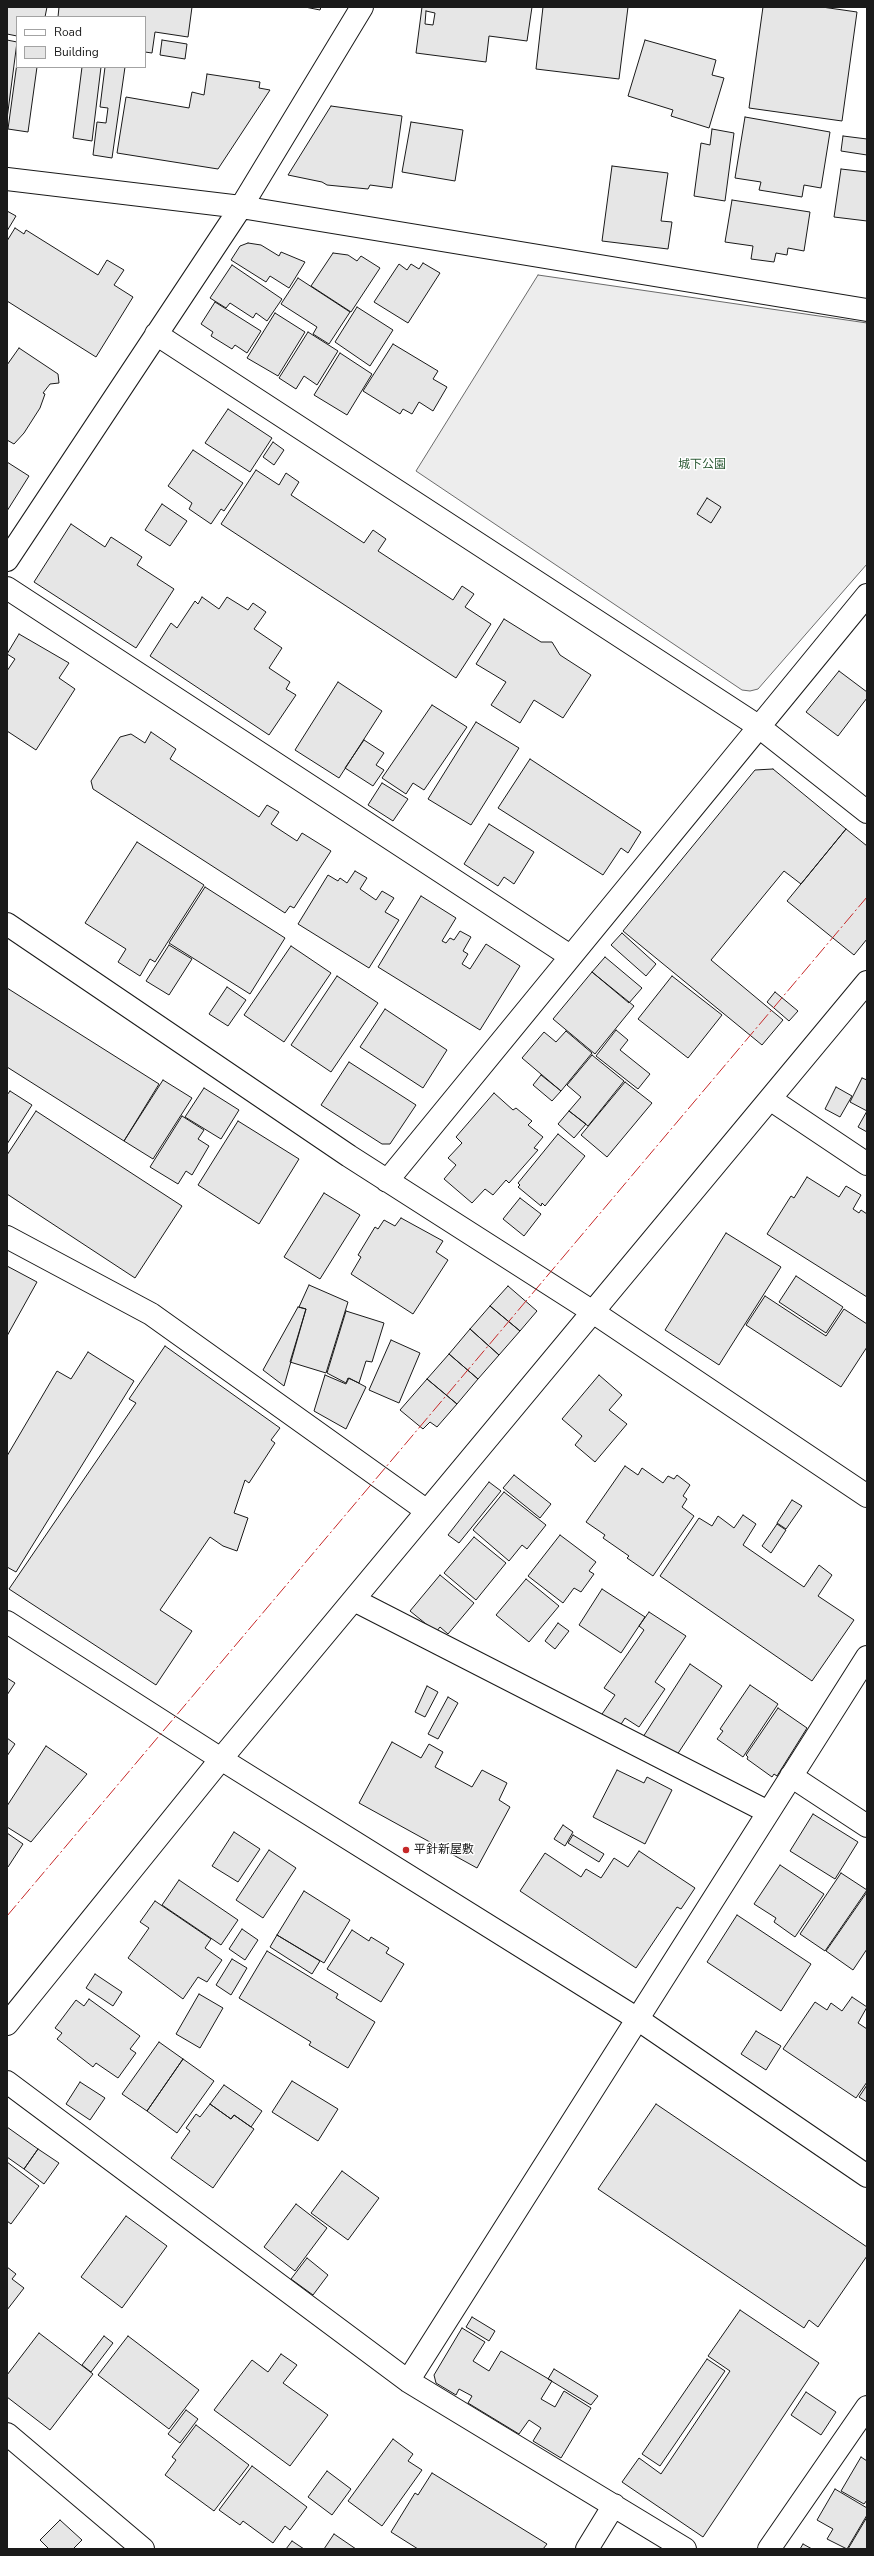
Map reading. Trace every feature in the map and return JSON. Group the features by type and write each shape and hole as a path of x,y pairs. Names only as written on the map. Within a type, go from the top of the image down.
{"street":[{"path":"7,560 241,206 362,7"},
{"path":"7,179 241,206 867,310"},
{"path":"156,334 758,726 867,812"},
{"path":"7,588 570,956"},
{"path":"387,1181 758,726 867,595"},
{"path":"7,924 387,1181 593,1312 867,1496"},
{"path":"7,2024 221,1759 867,982"},
{"path":"770,1099 867,1164"},
{"path":"7,1237 151,1314 427,1512"},
{"path":"354,1600 768,1812"},
{"path":"7,1622 221,1759 636,2018 867,2176"},
{"path":"408,2381 636,2018 867,1657"},
{"path":"791,1776 867,1826"},
{"path":"7,2082 408,2381 686,2549"},
{"path":"769,2549 867,2407"},
{"path":"7,2434 143,2549"},
{"path":"587,2549 614,2505"}],"shaded area":[{"name":"城下公園","path":"538,275 867,323 867,564 758,689 750,691 742,690 416,471"}],"building":[{"path":"7,7 47,7 45,16 16,16 16,36 7,34"},
{"path":"59,7 192,7 188,37 155,32 152,53 146,52 146,16 58,16"},
{"path":"305,7 321,7 320,10"},
{"path":"422,7 532,7 527,41 489,36 486,62 416,53","holes":["426,11 435,13 433,25 425,24"]},
{"path":"543,7 628,7 619,79 536,69"},
{"path":"763,7 822,7 857,12 842,121 749,108"},
{"path":"7,40 16,42 16,50 7,119"},
{"path":"162,40 187,44 185,59 160,55"},
{"path":"645,40 716,60 712,75 724,78 709,128 671,116 673,110 628,96"},
{"path":"16,68 37,68 28,132 8,129"},
{"path":"82,68 101,68 92,141 73,138"},
{"path":"105,68 125,68 112,158 93,155 97,122 106,123 108,108 100,107"},
{"path":"207,74 260,82 259,88 270,90 218,169 117,153 126,97 189,108 192,92 204,95"},
{"path":"331,106 402,116 392,188 370,185 368,189 327,185 322,182 288,175"},
{"path":"745,117 830,132 821,188 804,185 802,197 759,190 761,182 735,178"},
{"path":"411,122 463,130 455,181 402,172"},
{"path":"712,129 734,133 725,201 694,196 701,143 710,145"},
{"path":"843,136 867,139 867,155 841,151"},
{"path":"612,166 668,173 661,221 672,222 668,249 602,241"},
{"path":"841,169 867,172 867,221 834,217"},
{"path":"732,200 810,212 804,251 788,248 787,255 776,253 774,262 751,259 753,246 725,242"},
{"path":"7,211 16,216 7,231"},
{"path":"15,228 24,234 26,230 98,275 107,260 124,270 114,285 133,297 96,357 7,301 7,241"},
{"path":"248,243 261,245 279,256 281,252 305,262 289,288 270,276 266,282 231,260 240,246"},
{"path":"333,253 348,255 357,261 361,256 380,268 351,312 311,286"},
{"path":"423,263 440,273 408,323 374,302 399,264 407,270 411,264 419,269"},
{"path":"232,265 282,299 267,321 256,313 253,318 230,303 226,308 210,298"},
{"path":"298,278 350,312 329,344 313,334 317,327 281,304"},
{"path":"215,302 261,331 247,353 235,345 232,349 211,336 213,332 201,324"},
{"path":"357,307 393,330 370,366 335,342"},
{"path":"275,313 305,332 278,376 247,358"},
{"path":"308,332 338,351 317,385 304,376 296,389 279,378"},
{"path":"393,344 438,371 433,379 447,387 433,411 419,402 412,414 403,409 400,414 363,391"},
{"path":"19,348 58,374 59,383 50,384 43,393 45,394 40,408 24,433 14,444 7,440 7,365"},
{"path":"340,353 372,374 347,415 314,395"},
{"path":"228,409 272,438 250,472 205,443"},
{"path":"273,442 284,450 274,465 263,457"},
{"path":"193,450 243,483 224,511 221,509 211,524 189,509 192,503 168,486"},
{"path":"7,462 29,476 7,511"},
{"path":"256,470 279,485 286,473 299,482 291,495 364,543 373,530 386,539 378,551 453,600 462,586 474,594 465,607 491,624 456,678 221,524"},
{"path":"707,498 721,507 711,523 697,514"},
{"path":"162,504 187,521 170,546 145,530"},
{"path":"71,524 105,547 111,537 142,557 137,565 174,589 136,648 34,582"},
{"path":"202,597 219,609 227,597 248,610 253,603 266,612 254,629 282,648 269,668 290,682 286,689 296,695 269,735 150,656 171,623 177,628 195,601 198,604"},
{"path":"504,619 541,642 552,642 560,655 591,675 563,718 534,700 520,723 491,705 506,682 476,664"},
{"path":"19,634 69,663 59,678 75,689 36,750 7,731 7,671 15,659 7,654"},
{"path":"839,671 867,692 867,698 838,736 806,712"},
{"path":"338,682 382,711 339,778 295,750"},
{"path":"432,705 467,727 424,790 413,783 406,794 382,778"},
{"path":"476,722 519,748 471,825 428,799"},
{"path":"151,732 176,749 170,759 259,817 267,805 279,812 271,824 297,841 302,833 331,851 294,908 290,906 285,913 93,789 91,781 120,737 131,734 145,743"},
{"path":"364,740 384,753 376,765 384,770 373,786 345,768"},
{"path":"530,759 641,832 628,853 621,848 603,875 498,808"},
{"path":"773,769 846,829 801,884 784,871 711,960 783,1020 762,1045 623,931 755,770"},
{"path":"382,783 408,799 393,821 368,805"},
{"path":"489,824 534,852 514,884 504,877 498,886 464,864"},
{"path":"846,829 867,846 867,939 854,955 787,901"},
{"path":"137,842 204,885 155,962 150,959 140,976 118,962 126,949 85,923"},
{"path":"355,871 367,878 360,889 376,900 382,891 394,898 385,912 399,920 369,968 298,924 328,875 338,881 340,878 347,883"},
{"path":"205,887 285,938 250,994 169,943"},
{"path":"421,896 456,918 442,941 446,943 450,938 454,940 460,931 471,937 463,951 468,954 462,964 470,969 486,944 520,966 480,1030 378,967"},
{"path":"622,933 656,964 646,976 611,945"},
{"path":"169,945 192,959 169,995 146,981"},
{"path":"291,946 331,973 284,1042 244,1015"},
{"path":"605,957 642,988 629,1003 592,972"},
{"path":"592,972 634,1006 595,1054 553,1019"},
{"path":"337,976 378,1003 331,1072 291,1045"},
{"path":"672,976 722,1015 688,1058 638,1019"},
{"path":"227,987 246,1000 228,1026 209,1014"},
{"path":"7,988 159,1084 124,1141 7,1067"},
{"path":"775,992 798,1011 789,1021 767,1002"},
{"path":"385,1009 447,1050 423,1088 360,1047"},
{"path":"616,1030 628,1040 620,1050 650,1074 638,1089 596,1056"},
{"path":"566,1031 592,1053 561,1091 522,1058 544,1032 556,1042"},
{"path":"592,1055 624,1081 588,1126 569,1111 581,1097 567,1085"},
{"path":"349,1062 416,1105 390,1144 382,1144 321,1105"},
{"path":"541,1075 561,1091 552,1101 533,1085"},
{"path":"862,1078 867,1080 867,1111 850,1102"},
{"path":"163,1080 192,1098 153,1159 124,1141"},
{"path":"625,1082 652,1103 607,1157 581,1135"},
{"path":"836,1087 852,1096 840,1117 825,1109"},
{"path":"204,1088 239,1110 221,1139 185,1117"},
{"path":"10,1091 32,1105 7,1144 7,1095"},
{"path":"494,1093 513,1110 516,1108 532,1121 528,1125 543,1137 534,1148 538,1150 509,1183 506,1180 493,1195 485,1189 472,1203 444,1179 456,1165 448,1158 462,1143 456,1137"},
{"path":"36,1111 182,1206 135,1278 7,1194 7,1155"},
{"path":"569,1111 586,1124 574,1138 558,1124"},
{"path":"867,1111 867,1132 858,1127"},
{"path":"182,1116 204,1130 198,1139 209,1146 192,1175 186,1171 178,1184 150,1167"},
{"path":"238,1121 299,1159 259,1224 198,1185"},
{"path":"558,1134 585,1156 545,1206 542,1203 541,1206 518,1187 520,1185 518,1183"},
{"path":"807,1177 839,1197 846,1186 861,1195 853,1209 859,1213 861,1210 867,1214 867,1297 767,1234 791,1196 794,1198"},
{"path":"324,1193 360,1215 320,1279 284,1257"},
{"path":"520,1198 541,1214 524,1236 503,1219"},
{"path":"401,1218 443,1241 436,1252 448,1260 413,1314 351,1274 361,1257 358,1255 375,1227 378,1229 384,1220 395,1226"},
{"path":"726,1233 781,1267 719,1365 665,1330"},
{"path":"7,1266 37,1282 7,1336"},
{"path":"796,1276 843,1307 826,1333 779,1302"},
{"path":"309,1285 348,1302 326,1373 290,1362 306,1309 299,1307"},
{"path":"508,1286 537,1311 520,1331 490,1306"},
{"path":"765,1296 826,1336 844,1309 867,1324 867,1347 841,1387 746,1325"},
{"path":"490,1306 520,1331 499,1355 470,1329"},
{"path":"298,1307 306,1309 284,1386 263,1370"},
{"path":"346,1311 384,1323 372,1362 366,1361 359,1383 348,1378 346,1383 327,1373"},
{"path":"470,1329 499,1355 478,1379 449,1354"},
{"path":"391,1340 420,1353 399,1403 369,1390"},
{"path":"165,1346 280,1428 271,1440 275,1443 249,1483 245,1480 234,1513 248,1518 237,1551 223,1546 210,1537 160,1610 192,1631 156,1685 9,1589 136,1403 129,1399"},
{"path":"88,1352 134,1381 16,1572 7,1567 7,1456 57,1371 71,1379"},
{"path":"449,1354 478,1379 457,1404 427,1379"},
{"path":"325,1375 346,1384 349,1378 366,1387 346,1429 314,1411"},
{"path":"599,1375 622,1395 609,1410 627,1424 595,1462 575,1445 582,1436 562,1419"},
{"path":"427,1379 457,1404 437,1427 430,1422 423,1429 400,1410"},
{"path":"625,1466 638,1475 642,1468 663,1483 668,1476 674,1479 677,1475 690,1485 683,1496 687,1499 682,1507 694,1516 653,1576 627,1558 629,1556 603,1538 605,1535 586,1522"},
{"path":"514,1475 551,1504 540,1518 503,1488"},
{"path":"489,1482 501,1491 459,1543 448,1535"},
{"path":"504,1492 546,1525 527,1549 522,1545 509,1561 473,1530"},
{"path":"792,1500 802,1506 786,1529 777,1523"},
{"path":"743,1515 756,1524 743,1545 804,1587 819,1565 832,1575 818,1596 854,1620 812,1681 660,1576 699,1518 712,1526 718,1516 734,1528"},
{"path":"777,1524 786,1530 771,1553 762,1546"},
{"path":"560,1535 596,1562 589,1571 594,1574 581,1592 574,1588 563,1603 528,1576"},
{"path":"474,1537 506,1563 476,1600 444,1573"},
{"path":"440,1575 474,1603 448,1634 440,1627 436,1632 410,1611"},
{"path":"526,1579 559,1606 529,1642 496,1615"},
{"path":"602,1589 645,1617 621,1653 579,1625"},
{"path":"649,1612 686,1636 655,1682 665,1689 639,1727 625,1718 618,1729 600,1717 615,1695 604,1688 644,1630 639,1626"},
{"path":"558,1623 569,1631 555,1649 545,1641"},
{"path":"690,1664 722,1686 675,1758 643,1737"},
{"path":"7,1678 15,1683 7,1695"},
{"path":"750,1685 778,1704 743,1757 717,1739 723,1731 720,1729"},
{"path":"427,1686 438,1692 425,1717 415,1712"},
{"path":"448,1697 458,1703 438,1739 428,1734"},
{"path":"778,1708 807,1728 777,1776 774,1774 772,1777 747,1759 748,1757 746,1755"},
{"path":"7,1738 15,1744 7,1756"},
{"path":"392,1742 421,1758 429,1744 443,1752 435,1767 472,1787 482,1770 507,1783 499,1800 510,1807 477,1868 359,1803"},
{"path":"46,1746 87,1774 31,1842 7,1827 7,1806"},
{"path":"617,1770 644,1783 647,1777 672,1790 645,1844 593,1817"},
{"path":"813,1814 858,1842 835,1879 790,1851"},
{"path":"563,1825 573,1832 565,1846 554,1839"},
{"path":"234,1832 260,1849 238,1882 212,1866"},
{"path":"7,1833 23,1844 8,1867 7,1866"},
{"path":"573,1835 604,1854 599,1862 568,1843"},
{"path":"269,1850 296,1868 263,1918 236,1900"},
{"path":"639,1851 695,1888 681,1909 677,1907 636,1968 520,1891 545,1853 581,1877 586,1869 601,1878 614,1858 628,1867"},
{"path":"780,1865 824,1894 795,1937 774,1922 776,1918 754,1904"},
{"path":"841,1873 867,1890 825,1951 800,1934"},
{"path":"179,1880 238,1920 221,1945 162,1905"},
{"path":"304,1891 350,1920 324,1963 277,1935"},
{"path":"867,1892 867,1949 853,1970 826,1951"},
{"path":"155,1901 211,1939 205,1948 222,1960 207,1982 198,1977 183,1999 128,1958 149,1928 140,1922"},
{"path":"737,1915 811,1964 781,2011 707,1962"},
{"path":"242,1929 258,1940 245,1960 229,1949"},
{"path":"352,1930 369,1941 371,1937 389,1948 386,1953 404,1964 381,2002 327,1969"},
{"path":"277,1935 320,1961 312,1974 270,1947"},
{"path":"267,1951 338,1994 336,1998 375,2022 348,2068 309,2045 311,2042 239,1998"},
{"path":"232,1959 247,1968 231,1995 216,1985"},
{"path":"95,1974 122,1992 113,2006 86,1988"},
{"path":"199,1994 223,2008 200,2048 176,2034"},
{"path":"852,1997 867,2007 858,2023 867,2029 867,2082 856,2098 783,2049 815,2002 827,2010 831,2003 842,2011"},
{"path":"89,1999 140,2036 130,2049 136,2053 118,2078 96,2063 93,2067 57,2039 62,2033 55,2028 76,2000 84,2006"},
{"path":"756,2031 781,2046 766,2070 741,2054"},
{"path":"159,2042 183,2059 147,2111 122,2094"},
{"path":"183,2059 214,2081 177,2133 147,2111"},
{"path":"292,2081 338,2109 318,2141 272,2112"},
{"path":"80,2082 105,2098 90,2120 66,2104"},
{"path":"224,2085 262,2111 251,2127 234,2115 231,2119 210,2104"},
{"path":"867,2085 867,2102 859,2097"},
{"path":"210,2104 231,2119 234,2115 254,2129 213,2188 171,2158 190,2131 186,2128 196,2114 200,2117"},
{"path":"656,2104 867,2247 867,2256 818,2327 809,2320 804,2328 598,2189"},
{"path":"7,2127 38,2149 24,2169 7,2157"},
{"path":"38,2149 59,2163 44,2184 24,2169"},
{"path":"7,2162 39,2186 11,2224 7,2221"},
{"path":"342,2171 379,2198 348,2240 311,2213"},
{"path":"296,2204 327,2228 295,2271 264,2247"},
{"path":"126,2216 167,2246 122,2308 81,2277"},
{"path":"307,2258 328,2275 313,2295 291,2279"},
{"path":"7,2267 16,2274 12,2279 24,2288 7,2310"},
{"path":"740,2310 819,2363 703,2537 622,2482 639,2458 661,2474 730,2371 708,2356"},
{"path":"472,2317 495,2331 489,2341 466,2327"},
{"path":"462,2328 485,2342 473,2361 489,2371 501,2351 552,2381 541,2399 555,2407 564,2391 591,2408 561,2458 533,2441 541,2428 529,2420 519,2434 468,2403 472,2396 459,2389 456,2395 436,2383 434,2375"},
{"path":"39,2333 93,2374 50,2430 7,2397 7,2375"},
{"path":"104,2336 113,2343 91,2372 82,2365"},
{"path":"128,2336 199,2390 169,2429 98,2375"},
{"path":"281,2354 297,2365 283,2383 328,2415 290,2466 214,2410 252,2360 268,2372"},
{"path":"707,2359 725,2371 660,2466 642,2454"},
{"path":"554,2369 598,2396 591,2405 548,2379"},
{"path":"806,2392 836,2412 821,2435 791,2415"},
{"path":"186,2410 198,2419 180,2443 168,2434"},
{"path":"196,2425 249,2465 214,2511 165,2475 176,2460 172,2457"},
{"path":"393,2439 413,2454 408,2461 422,2470 382,2526 348,2501"},
{"path":"861,2457 867,2461 867,2500 864,2504 841,2491"},
{"path":"252,2466 307,2507 290,2530 285,2526 273,2543 243,2521 240,2525 219,2510"},
{"path":"327,2471 351,2489 332,2515 308,2497"},
{"path":"432,2473 547,2544 543,2549 418,2549 391,2532 415,2493 418,2495"},
{"path":"835,2489 867,2508 867,2515 847,2549 827,2539 833,2529 817,2520"},
{"path":"867,2517 867,2549 848,2549"},
{"path":"60,2520 82,2540 73,2549 49,2549 40,2540"},
{"path":"334,2534 356,2549 324,2549"},
{"path":"292,2541 304,2549 286,2549"},
{"path":"803,2544 812,2549 800,2549"}],"power":[{"path":"7,1916 867,897"}],"place":[{"name":"平針新屋敷","path":"406,1850"}]}
